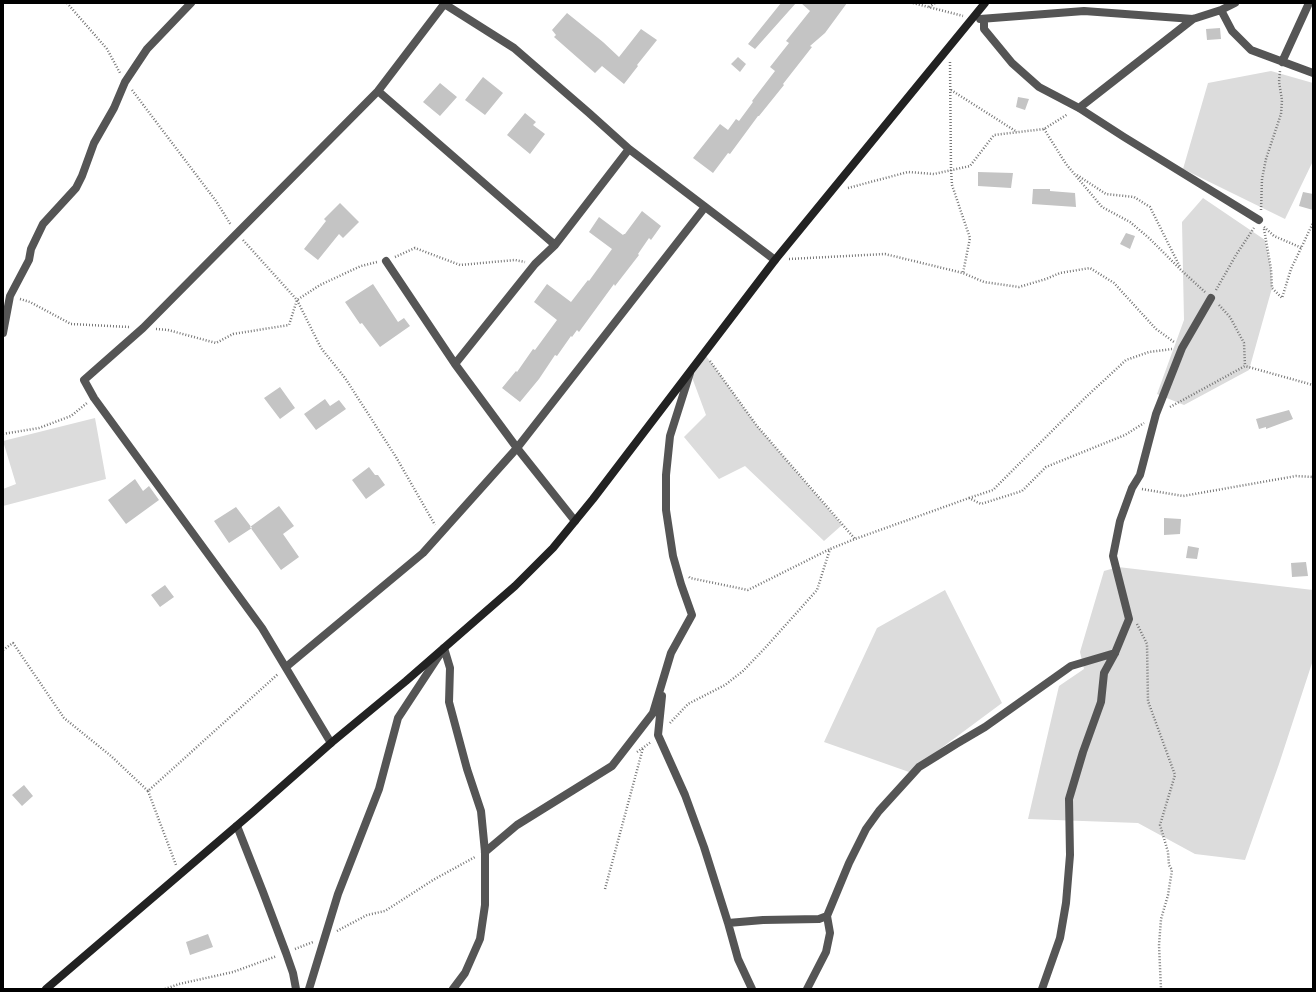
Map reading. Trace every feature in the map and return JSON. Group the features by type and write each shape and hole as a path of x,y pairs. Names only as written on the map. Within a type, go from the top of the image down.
{"street":[{"path":"3,333 10,296 29,260 31,249 43,224 76,188 94,143 114,108 125,82 147,49 191,3"},
{"path":"331,743 262,628 94,398 84,380 143,328 378,91 444,3 514,48 629,150 774,260"},
{"path":"46,989 237,826 331,743 444,648 515,586 553,548 576,521 774,260 985,3"},
{"path":"973,18 984,19 1084,10 1193,18 1221,10 1236,3"},
{"path":"1282,62 1309,3"},
{"path":"1221,10 1232,31 1251,50 1313,73"},
{"path":"1079,108 1193,18"},
{"path":"984,19 984,29 1012,63 1039,87 1079,108 1144,150 1259,220"},
{"path":"378,91 555,245"},
{"path":"455,364 535,264 555,245 629,150"},
{"path":"286,667 423,553 517,448 705,207"},
{"path":"386,261 455,364 517,448 576,521"},
{"path":"1042,989 1060,938 1066,903 1070,855 1069,799 1083,752 1101,702 1104,673 1129,619 1113,556 1120,521 1132,488 1140,475 1156,414 1182,348 1212,298"},
{"path":"485,852 517,825 612,766 653,713 671,653 692,615 673,556 666,510 666,475 670,436 690,372"},
{"path":"444,648 450,668 449,702 467,770 481,811 485,852 485,905 480,939 465,972 453,989"},
{"path":"309,989 338,894 380,789 398,718 444,648"},
{"path":"807,989 826,952 830,933 827,916 849,863 866,829 879,811 919,767 985,727 1071,666 1114,653"},
{"path":"663,677 658,735 685,795 704,847 738,959 750,987"},
{"path":"237,826 293,973 296,989"},
{"path":"728,923 763,920 819,919 827,916"}],"path":[{"path":"66,3 107,49 125,82 211,195 237,233 298,300 321,348 345,378 396,457 440,534"},
{"path":"913,3 973,18"},
{"path":"929,7 935,3"},
{"path":"950,46 952,185 970,238 963,274"},
{"path":"1212,298 1236,255 1259,220 1262,206 1262,179 1266,159 1280,114 1282,100 1279,82 1282,62"},
{"path":"950,90 1018,133"},
{"path":"830,192 908,172 934,174 970,166 994,135 1044,129 1079,108"},
{"path":"1044,129 1066,164 1102,207 1130,222 1149,238 1230,317 1244,343 1245,366"},
{"path":"1075,174 1106,194 1134,197 1150,208 1182,271"},
{"path":"1302,248 1274,236 1264,226 1271,269 1272,288 1282,298 1291,269 1302,248 1313,223"},
{"path":"10,296 30,302 71,324 168,330 216,343 233,334 289,325 298,300 320,286 361,266 386,261 415,248 460,265 515,260 535,264"},
{"path":"774,260 885,254 963,274 984,282 1019,287 1060,273 1090,268 1114,282 1156,329 1182,348"},
{"path":"686,573 690,578 748,590 830,549 993,490 1086,397 1126,360 1149,352 1182,348"},
{"path":"704,353 757,426 855,539"},
{"path":"970,498 981,504 1022,491 1046,467 1125,435 1156,414 1245,366 1313,385"},
{"path":"3,434 39,428 71,416 94,398"},
{"path":"1132,488 1183,496 1296,476 1313,477"},
{"path":"631,755 643,748 658,735 688,704 725,685 743,671 817,590 830,549"},
{"path":"1135,619 1147,644 1148,701 1175,775 1160,824 1168,852 1169,865 1172,870 1168,895 1160,919 1159,945 1161,989"},
{"path":"3,650 13,643 64,718 111,756 148,791 180,875"},
{"path":"148,791 286,667"},
{"path":"605,889 643,748"}],"shaded area":[{"path":"1271,71 1313,83 1313,161 1285,219 1183,169 1208,83"},
{"path":"1203,198 1265,240 1271,269 1272,288 1249,370 1184,405 1157,394 1184,320 1182,222"},
{"path":"704,353 757,426 842,525 824,541 745,466 719,479 684,437 706,415 690,372"},
{"path":"95,418 106,479 3,506 3,489 16,484 3,441"},
{"path":"1118,567 1313,590 1313,660 1279,764 1245,860 1195,854 1138,823 1028,819 1059,686 1084,669 1080,652 1104,571"},
{"path":"945,590 1002,703 909,772 824,742 877,628"}],"building":[{"path":"781,3 796,3 755,49 748,44"},
{"path":"801,3 847,3 825,33 810,46 812,47 783,84 784,85 758,116 730,154 728,153 713,173 693,158 720,124 728,130 736,119 739,121 775,71 770,67 789,43 786,41 810,11"},
{"path":"567,13 619,57 641,29 657,40 624,84 602,66 595,73 554,37 556,35 552,30"},
{"path":"1220,28 1221,39 1207,40 1206,29"},
{"path":"738,57 746,64 740,72 731,64"},
{"path":"483,77 503,93 485,115 465,100"},
{"path":"440,83 457,97 440,116 423,102"},
{"path":"1018,97 1029,99 1025,110 1016,107"},
{"path":"525,113 536,122 533,125 545,134 530,154 507,135"},
{"path":"978,172 1013,173 1011,188 978,186"},
{"path":"1033,189 1050,189 1050,191 1075,193 1076,207 1032,204"},
{"path":"1303,192 1313,194 1313,210 1299,206"},
{"path":"340,203 359,222 343,238 339,234 318,260 304,249 326,221 324,219"},
{"path":"642,211 661,226 651,240 649,238 638,254 639,255 615,286 614,284 579,332 577,330 572,337 571,336 520,402 502,388 516,371 517,372 533,349 535,350 557,320 534,302 547,284 571,302 588,280 589,281 612,249 589,232 599,217 623,235"},
{"path":"1126,233 1135,236 1130,249 1120,244"},
{"path":"373,284 398,322 404,318 410,326 380,347 362,323 360,324 345,302"},
{"path":"280,387 295,408 280,419 264,398"},
{"path":"325,399 330,406 339,400 346,409 316,430 304,414"},
{"path":"1289,410 1293,419 1266,429 1266,427 1259,429 1256,419"},
{"path":"369,467 375,475 378,475 385,485 366,499 352,480"},
{"path":"135,479 143,491 149,486 159,500 126,524 108,500"},
{"path":"279,506 294,526 283,534 299,557 281,570 250,527"},
{"path":"236,507 252,528 229,543 214,521"},
{"path":"1164,518 1181,519 1180,534 1164,535"},
{"path":"1188,546 1199,548 1197,559 1186,558"},
{"path":"1306,562 1308,576 1292,577 1291,563"},
{"path":"165,585 174,597 160,607 151,595"},
{"path":"24,785 33,796 22,806 12,795"},
{"path":"208,934 213,947 190,955 186,942"}]}
